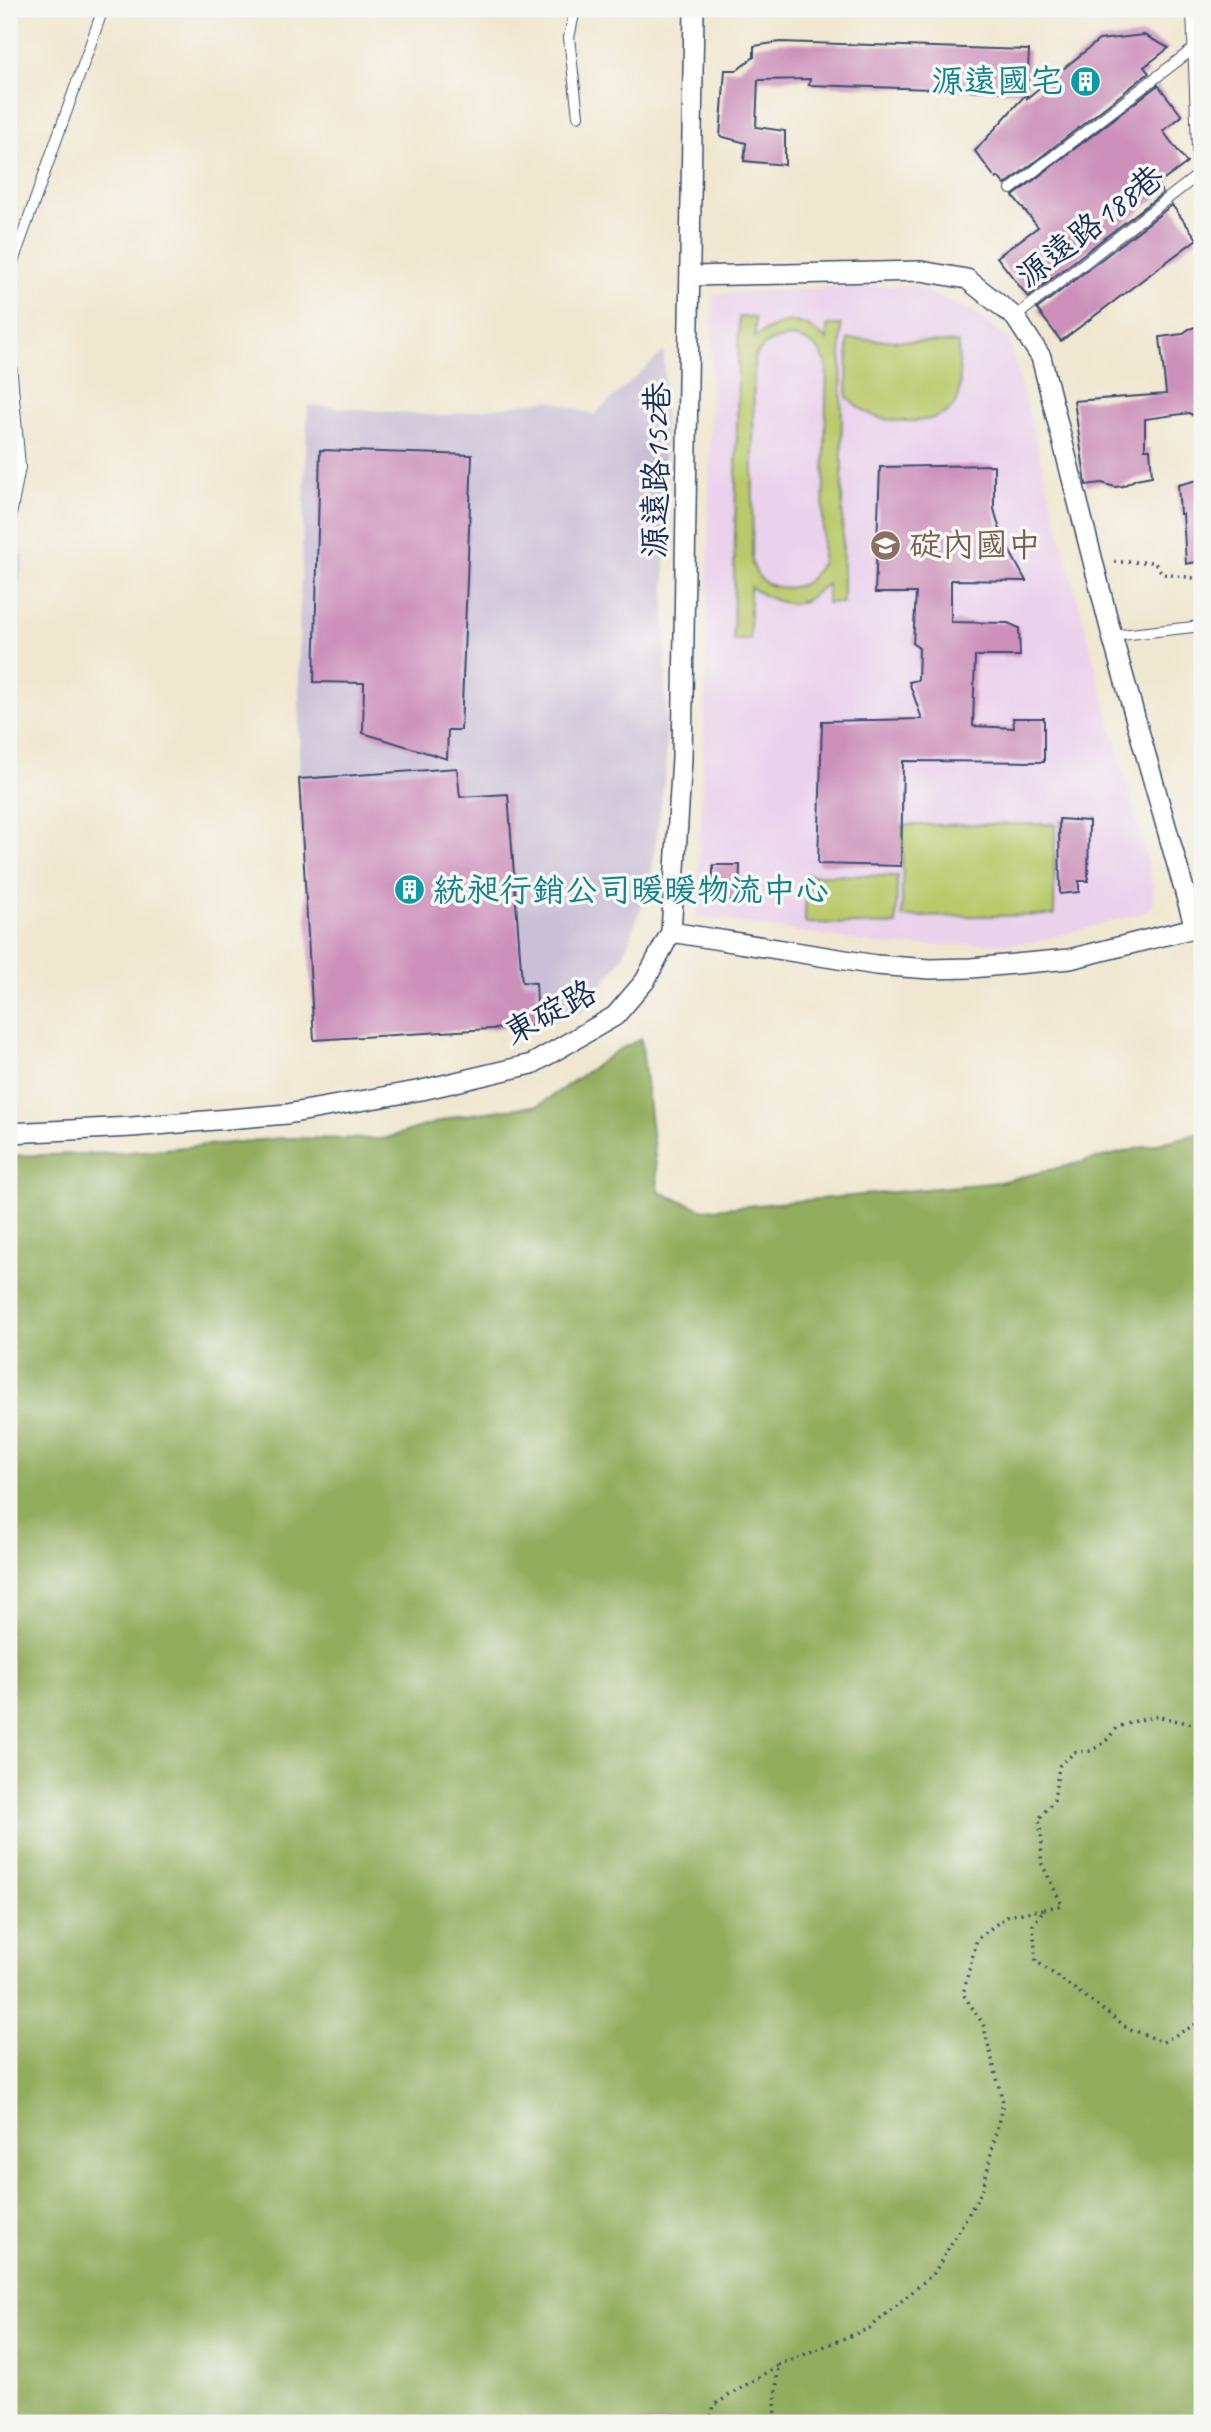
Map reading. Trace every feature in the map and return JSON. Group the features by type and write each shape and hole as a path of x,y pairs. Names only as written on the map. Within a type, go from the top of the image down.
{"street":[{"name":"源遠路152巷","path":"671,932 682,758 694,9"},
{"path":"671,932 876,965 930,969 1070,959 1199,927 1112,636 1041,357 1014,317 967,279 921,271 691,276"},
{"name":"東碇路","path":"9,1133 132,1127 287,1114 422,1090 532,1065 615,1016 645,981 671,932"}],"lane":[{"path":"9,273 103,9"},
{"path":"575,9 569,38 578,116"},
{"name":"源遠路188巷","path":"1014,317 1198,174 1192,9"},
{"path":"1012,189 1193,49"},
{"path":"9,340 20,467 9,526"},
{"path":"1112,636 1202,626"}],"path":[{"path":"1112,562 1154,562 1163,574 1202,579"},
{"path":"710,2423 714,2405 778,2365 870,2328 934,2273 984,2189 1003,2102 984,2024 963,1994 977,1939 1007,1916 1062,1905 1041,1862 1039,1819 1054,1800 1059,1766 1075,1752 1091,1751 1105,1742 1118,1727 1136,1721 1156,1716 1196,1725 1202,1723"},
{"path":"1044,1909 1032,1925 1036,1961 1128,2028 1163,2042 1202,2021"},
{"path":"774,2423 778,2365"}],"shaded area":[{"name":"碇內國中","path":"914,286 978,314 1009,340 1154,887 1152,906 1143,913 1031,943 890,946 697,916 706,669 713,294"},
{"path":"664,351 666,767 651,879 623,957 583,1011 538,1026 536,983 522,982 507,794 460,797 456,768 299,779 299,633 308,405 440,416 549,400 594,415"},
{"path":"9,554 24,554 9,637"}],"green space":[{"path":"739,317 755,318 755,337 775,326 792,322 809,327 827,340 827,325 841,325 843,603 827,603 827,584 797,603 776,600 750,587 750,640 733,640","holes":["793,337 818,350 827,366 822,562 812,577 803,584 780,587 764,582 757,575 752,563 754,360 761,349 775,340"]},
{"path":"848,339 958,343 960,387 953,407 936,417 915,421 884,419 864,411 847,397"},
{"path":"1055,824 1054,915 902,917 903,825"},
{"path":"806,875 897,876 896,925 805,923"},
{"path":"641,1039 659,1192 704,1210 1000,1182 1202,1133 1202,2423 9,2423 9,1156 121,1153 282,1138 383,1139 457,1116 539,1105 618,1050"}],"building":[{"name":"源遠國宅","path":"1144,35 1169,48 1144,67 1149,73 1005,185 998,177 996,179 975,151 1027,93 1027,98 1099,40"},
{"path":"780,42 1029,50 1027,92 809,85 810,79 758,80 756,127 785,131 785,165 744,161 746,143 720,136 725,70 737,70 754,57 754,46"},
{"path":"1158,85 1182,116 1163,131 1187,163 1157,185 1163,193 1028,297 997,257 1038,227 1013,196"},
{"path":"1172,205 1197,239 1061,341 1037,309"},
{"path":"1202,325 1202,420 1189,413 1145,419 1145,449 1150,449 1152,476 1136,479 1123,486 1115,487 1102,483 1086,485 1074,401 1166,394 1160,337 1182,334"},
{"path":"320,450 472,455 461,730 448,730 447,759 363,733 364,683 314,682"},
{"path":"994,465 994,509 1002,537 1026,581 951,580 951,622 1008,623 1019,628 1020,656 975,656 973,726 1014,728 1013,718 1044,718 1044,762 903,761 901,866 818,864 822,721 922,719 909,682 918,680 919,648 913,644 916,593 875,593 880,467"},
{"path":"1202,479 1202,561 1186,564 1178,485"},
{"name":"統昶行銷公司暖暖物流中心","path":"457,768 460,797 508,794 522,982 536,983 538,1026 314,1040 299,779"},
{"path":"1059,819 1089,821 1088,881 1079,881 1079,892 1060,894"},
{"path":"713,865 740,865 739,901 713,901"}],"place":[{"name":"源遠國宅","path":"1086,81"},
{"name":"碇內國中","path":"886,545"},
{"name":"統昶行銷公司暖暖物流中心","path":"410,890"}]}
